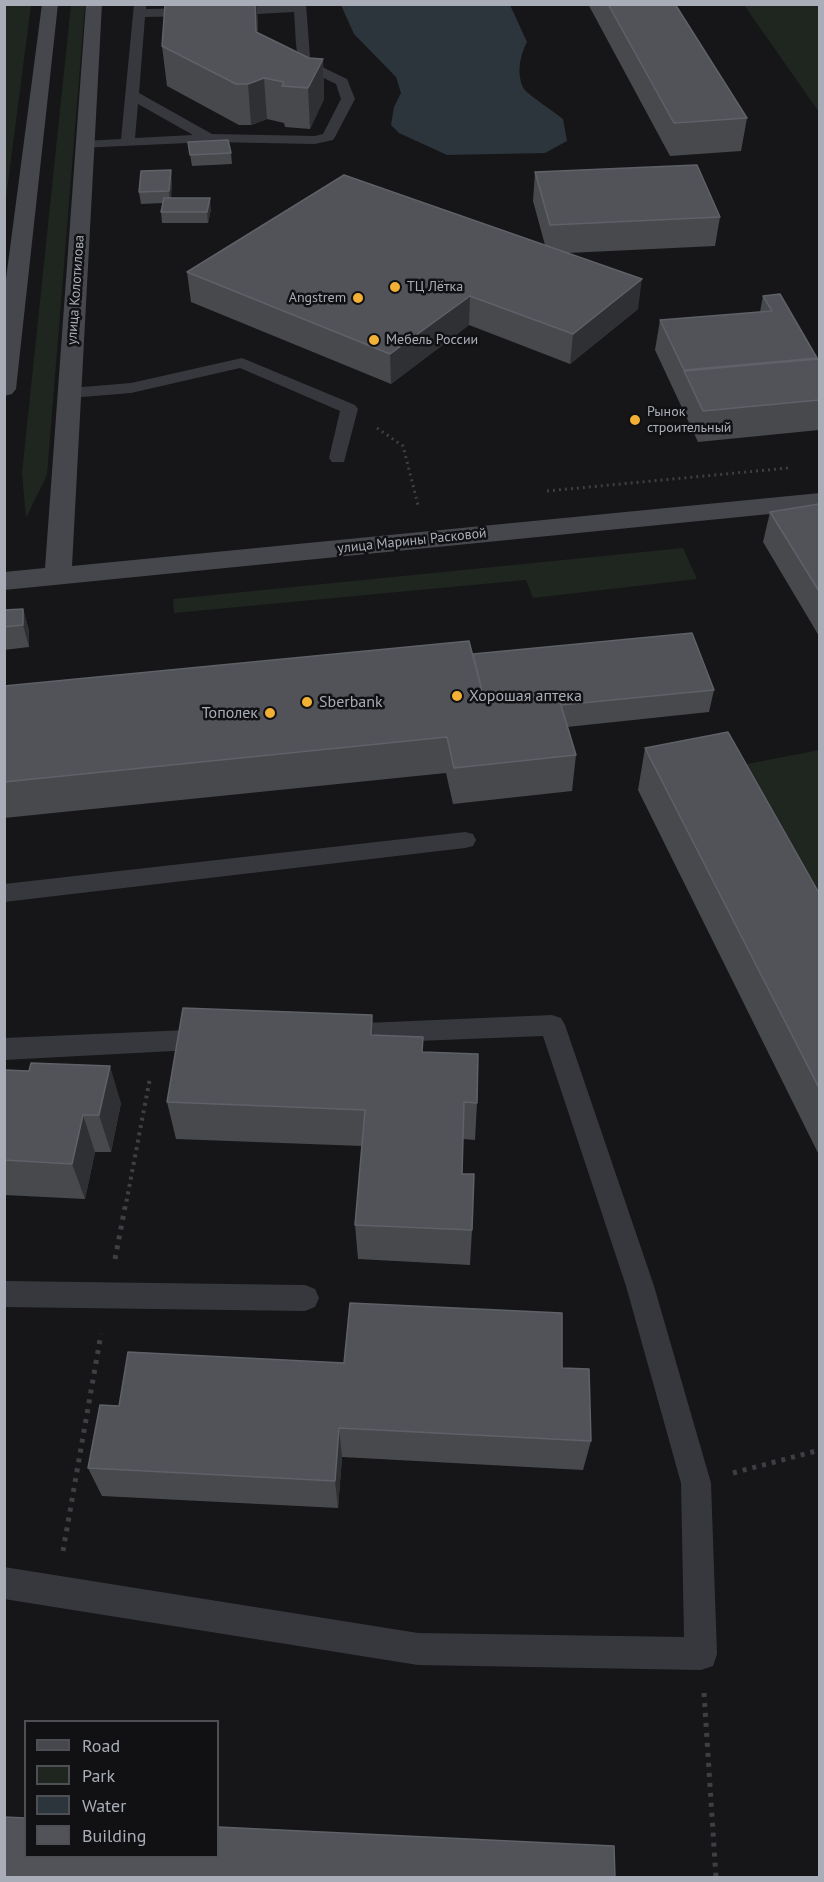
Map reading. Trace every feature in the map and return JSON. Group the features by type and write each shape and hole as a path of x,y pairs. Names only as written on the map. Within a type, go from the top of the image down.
{"main road":[{"path":"4,388 50,4"},
{"name":"улица Колотилова","path":"58,575 94,4"},
{"name":"улица Марины Расковой","path":"4,580 819,501"}],"lane":[{"path":"85,145 209,138 322,140 330,134 348,99 342,82 307,63 304,57 301,6 257,10"},
{"path":"128,142 140,9 191,12"},
{"path":"132,95 209,138"},
{"path":"70,393 130,387 242,363 349,409 338,458"},
{"path":"4,893 465,840"},
{"path":"4,1583 418,1649 701,1654 696,1483 640,1286 552,1024 313,1035"},
{"path":"4,1048 241,1038"},
{"path":"4,1294 305,1298"}],"path":[{"path":"349,409 403,446 418,504 430,503"},
{"path":"547,491 798,467"},
{"path":"696,1483 819,1450"},
{"path":"701,1654 716,1878"}],"green space":[{"path":"4,5 31,5 5,206"},
{"path":"71,5 85,5 47,475 26,518 22,473"},
{"path":"744,5 819,5 819,112"},
{"path":"683,548 697,579 533,598 526,580 174,613 173,599"},
{"path":"819,750 819,932 727,768"}],"water":[{"path":"341,5 510,5 527,42 520,65 520,78 524,89 563,119 567,141 545,153 447,155 399,133 391,125 394,107 401,93 396,77 354,34"}],"building":[{"path":"165,4 255,4 256,32 309,58 323,59 308,88 282,86 284,82 264,78 248,84 236,84 162,46"},
{"path":"608,4 675,4 747,118 674,123"},
{"path":"228,140 231,153 190,155 188,142"},
{"path":"697,165 720,217 550,225 535,172"},
{"path":"171,170 169,191 139,192 141,171"},
{"name":"ТЦ Лётка","path":"344,175 642,279 573,334 470,296 390,354 187,272"},
{"path":"164,198 210,198 207,212 161,212"},
{"path":"780,294 817,358 684,370 660,320 772,311 763,296"},
{"path":"819,359 819,400 703,411 684,371"},
{"path":"819,504 819,591 770,512"},
{"path":"23,609 23,625 4,627 4,610"},
{"path":"692,633 714,690 561,705 557,692 484,699 473,654"},
{"path":"469,641 484,699 557,692 576,755 454,768 447,737 4,782 4,686"},
{"path":"728,732 819,893 819,1088 645,748"},
{"path":"183,1008 372,1015 371,1035 423,1037 422,1052 478,1054 477,1103 464,1102 462,1174 474,1174 472,1230 355,1225 365,1110 167,1102"},
{"path":"31,1063 110,1066 99,1115 83,1115 72,1164 4,1160 4,1070 29,1071"},
{"path":"350,1303 562,1313 562,1368 589,1369 591,1441 339,1428 335,1481 88,1468 100,1405 119,1406 128,1352 344,1363"},
{"path":"4,1817 24,1818 24,1858 219,1858 219,1827 614,1846 615,1878 4,1878"}],"place":[{"name":"ТЦ Лётка","path":"395,287"},
{"name":"Angstrem","path":"358,298"},
{"name":"Мебель России","path":"374,340"},
{"name":"Рынок строительный","path":"635,420"},
{"name":"Хорошая аптека","path":"457,696"},
{"name":"Sberbank","path":"307,702"},
{"name":"Тополек","path":"270,713"}]}
